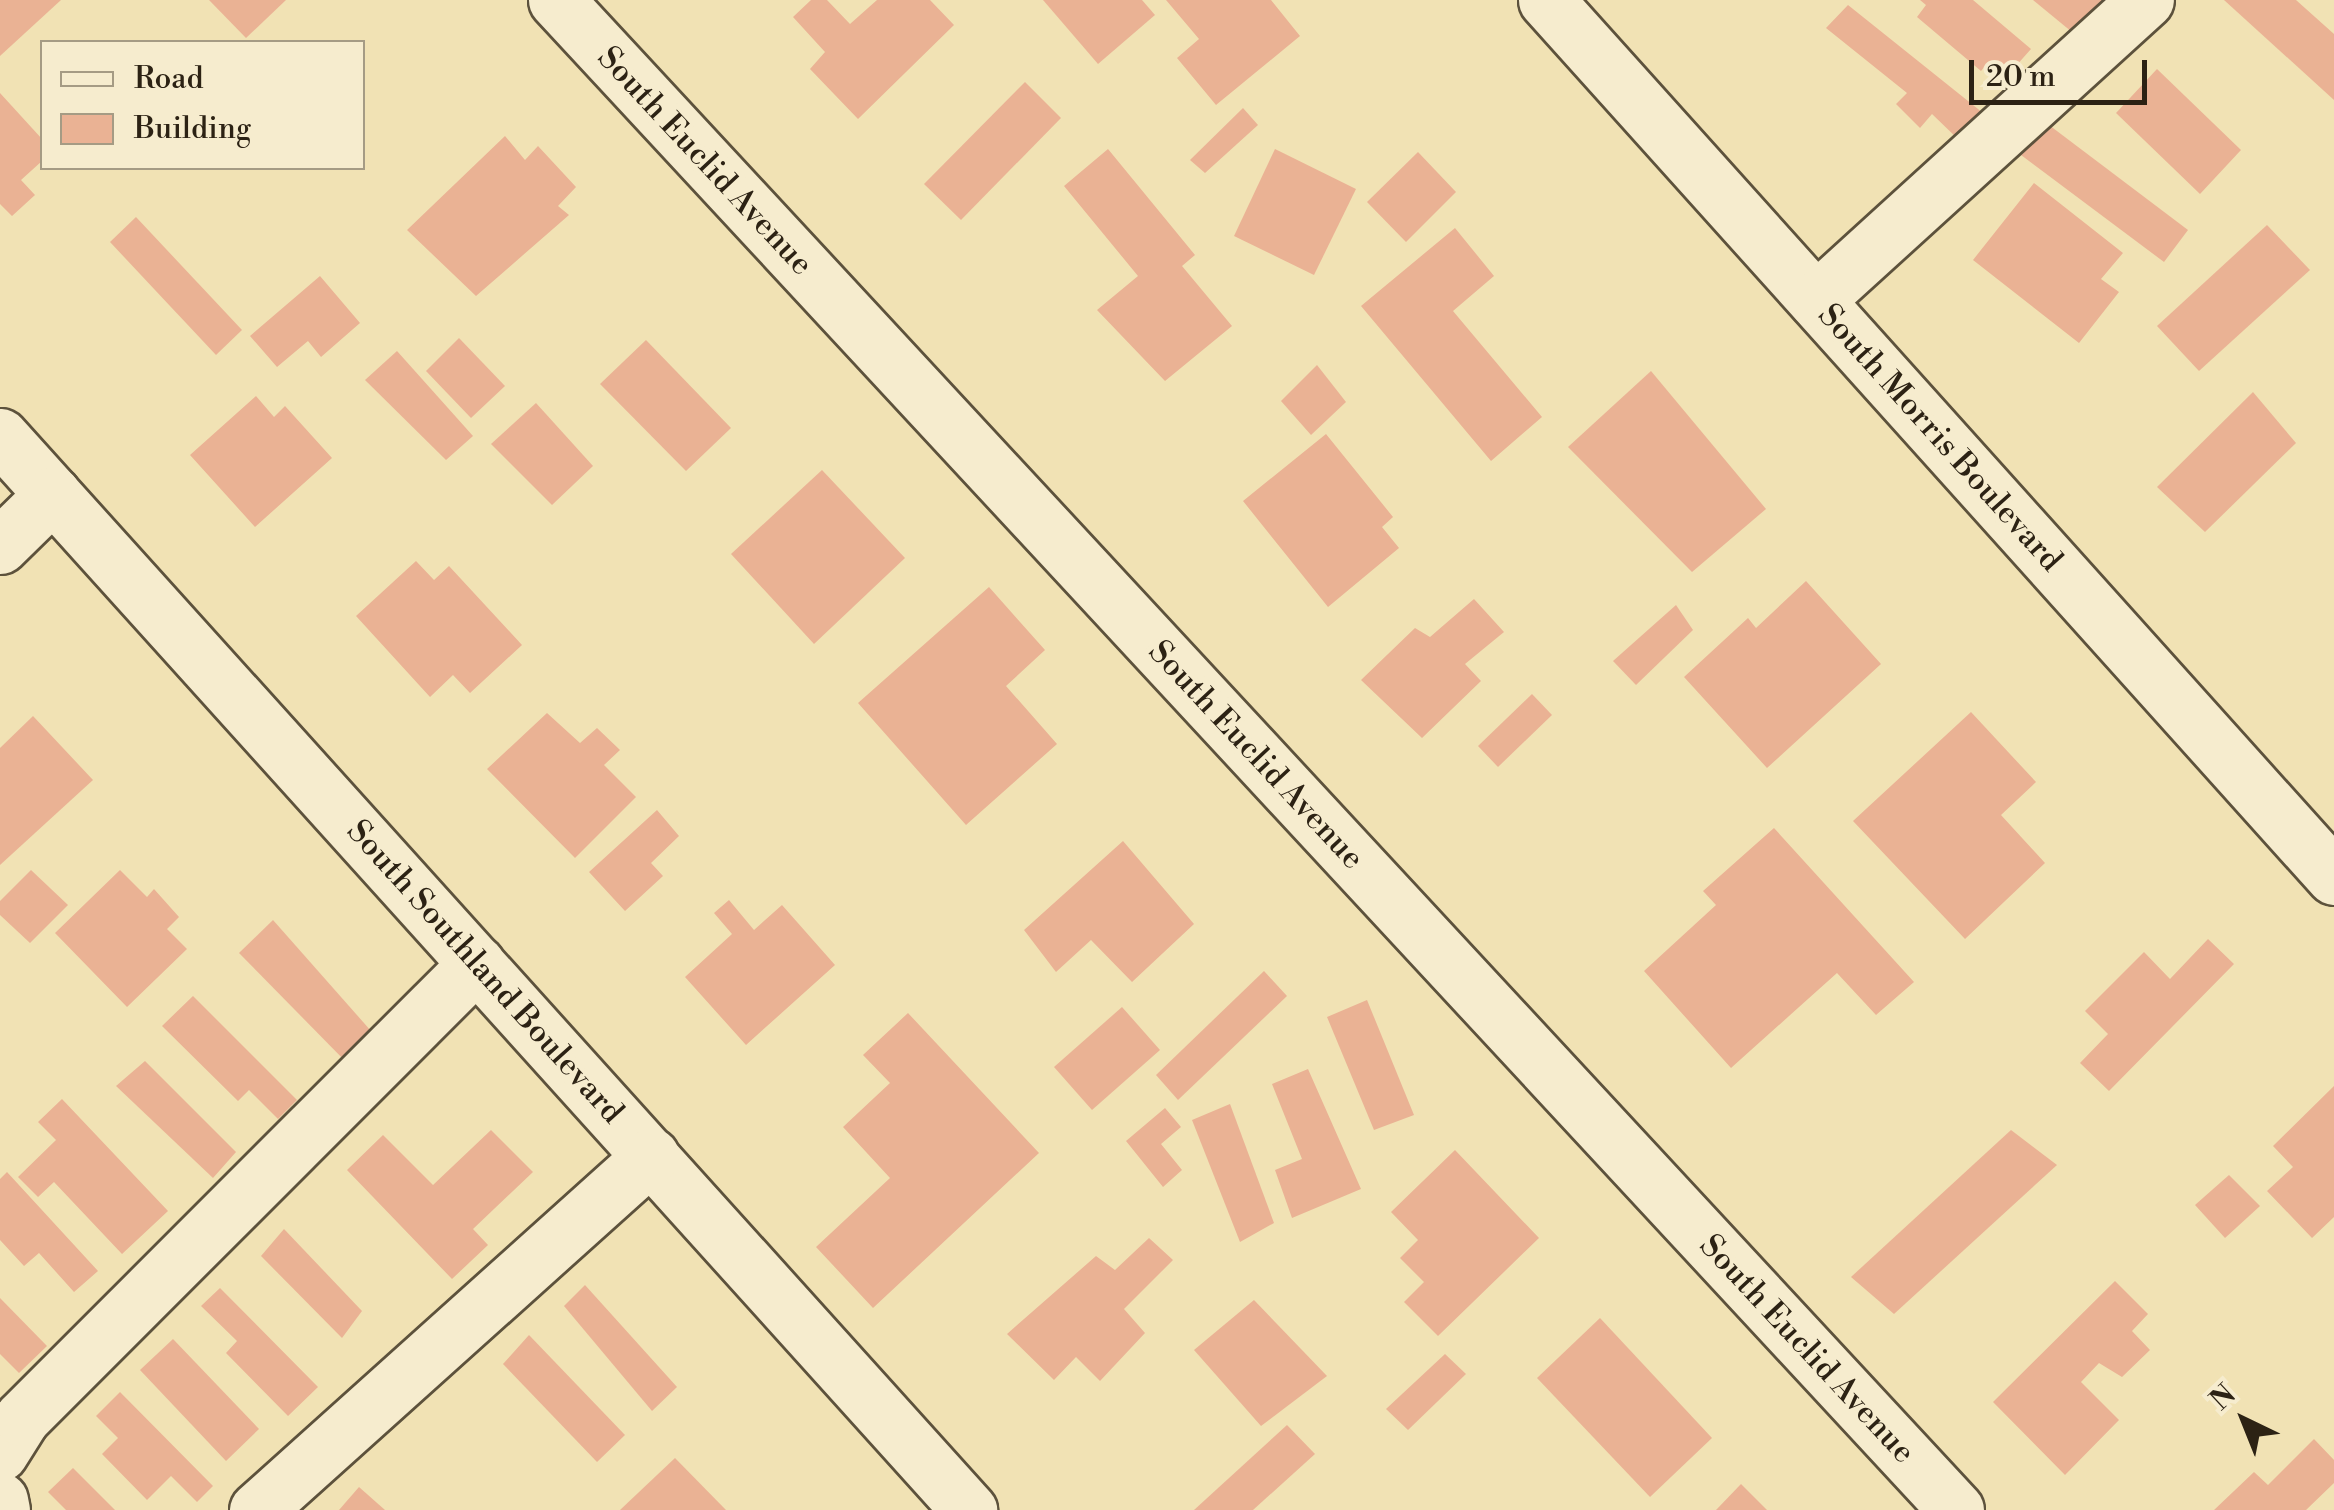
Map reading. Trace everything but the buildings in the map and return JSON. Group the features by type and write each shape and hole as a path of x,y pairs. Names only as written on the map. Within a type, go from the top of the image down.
{"street":[{"name":"South Euclid Avenue","path":"556,0 1956,1510"},
{"name":"South Morris Boulevard","path":"1546,0 2334,877"},
{"path":"1816,300 2146,0"},
{"name":"South Southland Boulevard","path":"0,436 970,1510"},
{"path":"0,546 53,494"},
{"path":"0,1453 22,1418 477,963"},
{"path":"257,1510 651,1156"},
{"path":"0,1500 2,1510"}]}
